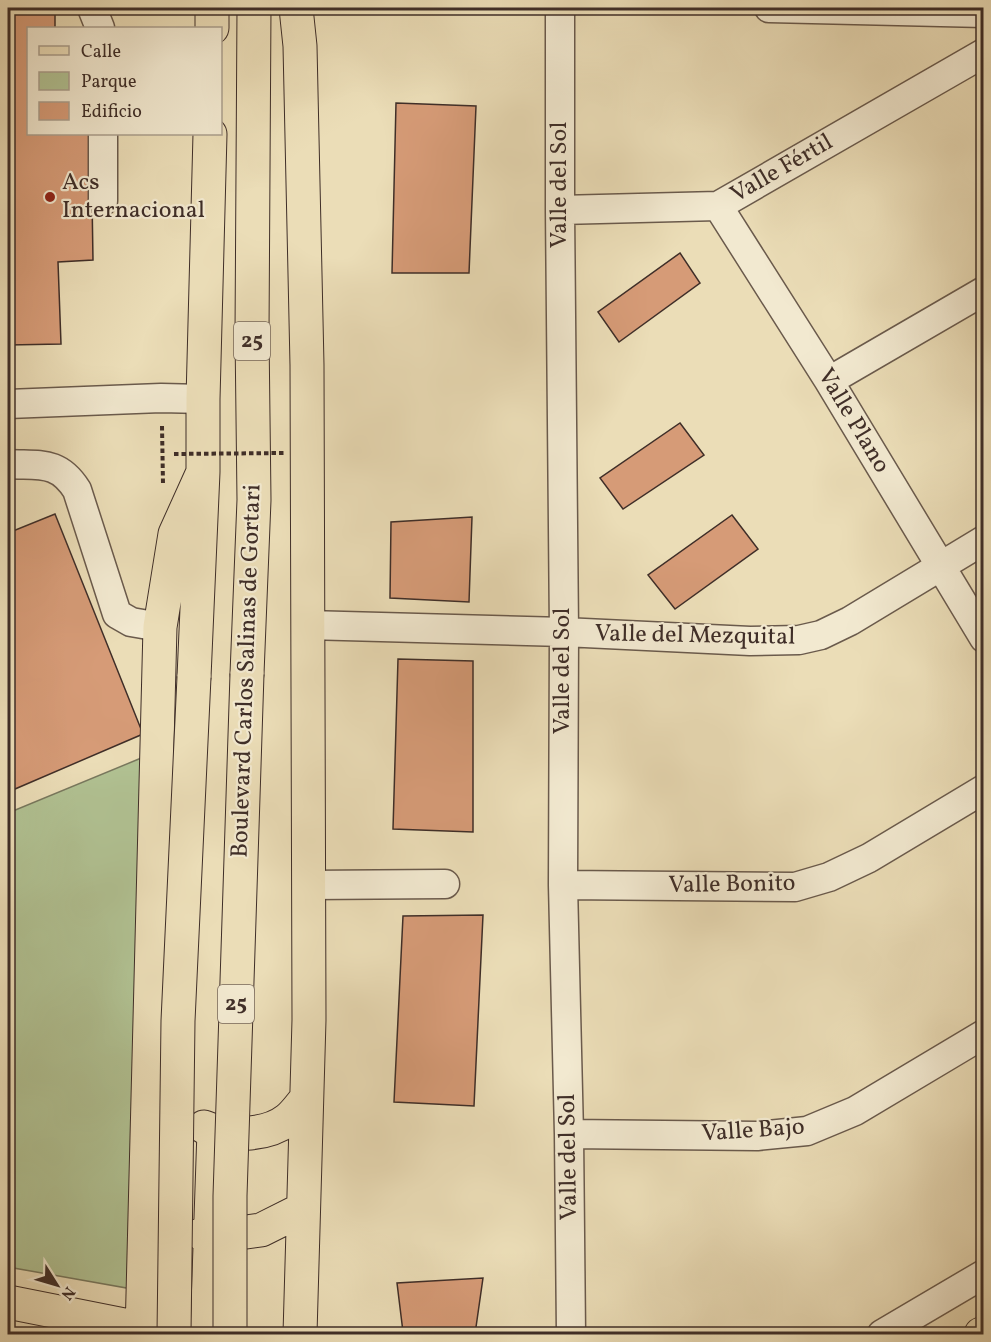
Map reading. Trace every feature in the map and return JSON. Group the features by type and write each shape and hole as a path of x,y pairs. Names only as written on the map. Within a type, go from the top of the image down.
{"main road":[{"path":"212,8 212,27"},
{"name":"Boulevard Carlos Salinas de Gortari","path":"230,1335 230,1196 254,500 252,334 254,8"},
{"path":"296,8 300,46 307,353 308,625 309,1020 300,1335"},
{"name":"25","path":"158,1333 178,1021 203,472 210,135"},
{"path":"8,1302 158,1333 146,1209 160,627 175,534 203,472"},
{"path":"148,1090 177,1114 214,1131 232,1134 264,1131 286,1121 306,1099"},
{"path":"207,1335 214,1131"},
{"path":"146,1209 177,1227 210,1237 261,1230 303,1209"}],"street":[{"path":"92,8 100,27"},
{"name":"Valle del Sol","path":"560,8 564,632 563,885 571,1335"},
{"path":"769,8 984,13"},
{"name":"Valle Fértil","path":"560,210 718,206 984,53"},
{"path":"103,135 103,201"},
{"name":"Valle Plano","path":"718,206 829,381 984,638"},
{"path":"829,381 984,291"},
{"path":"8,404 161,398 203,399"},
{"path":"8,464 50,467 62,471 70,479 77,490 117,614 131,622 160,627"},
{"name":"Valle del Mezquital","path":"308,625 564,632 750,641 799,640 822,635 850,621 984,540"},
{"name":"Valle Bonito","path":"563,885 795,887 829,877 868,858 984,789"},
{"path":"308,885 445,884"},
{"name":"Valle Bajo","path":"569,1134 757,1136 807,1131 855,1111 984,1034"},
{"path":"882,1335 984,1274"}],"path":[{"path":"161,398 164,492"},
{"path":"174,454 285,453"}],"green space":[{"path":"151,754 138,1290 8,1267 8,813"}],"building":[{"name":"Acs Internacional","path":"8,8 55,8 55,27 27,27 27,135 91,135 93,260 58,262 61,344 8,345"},
{"path":"396,103 476,106 469,273 392,273"},
{"path":"680,253 700,283 619,342 598,312"},
{"path":"680,423 704,455 623,509 600,478"},
{"path":"55,514 143,734 8,792 8,533"},
{"path":"732,515 758,549 675,609 648,575"},
{"path":"472,517 469,602 390,598 391,522"},
{"path":"398,659 473,661 473,832 393,829"},
{"path":"483,915 474,1106 394,1102 403,916"},
{"path":"483,1278 475,1334 403,1332 397,1283"}],"place":[{"name":"Acs Internacional","path":"50,197"}]}
